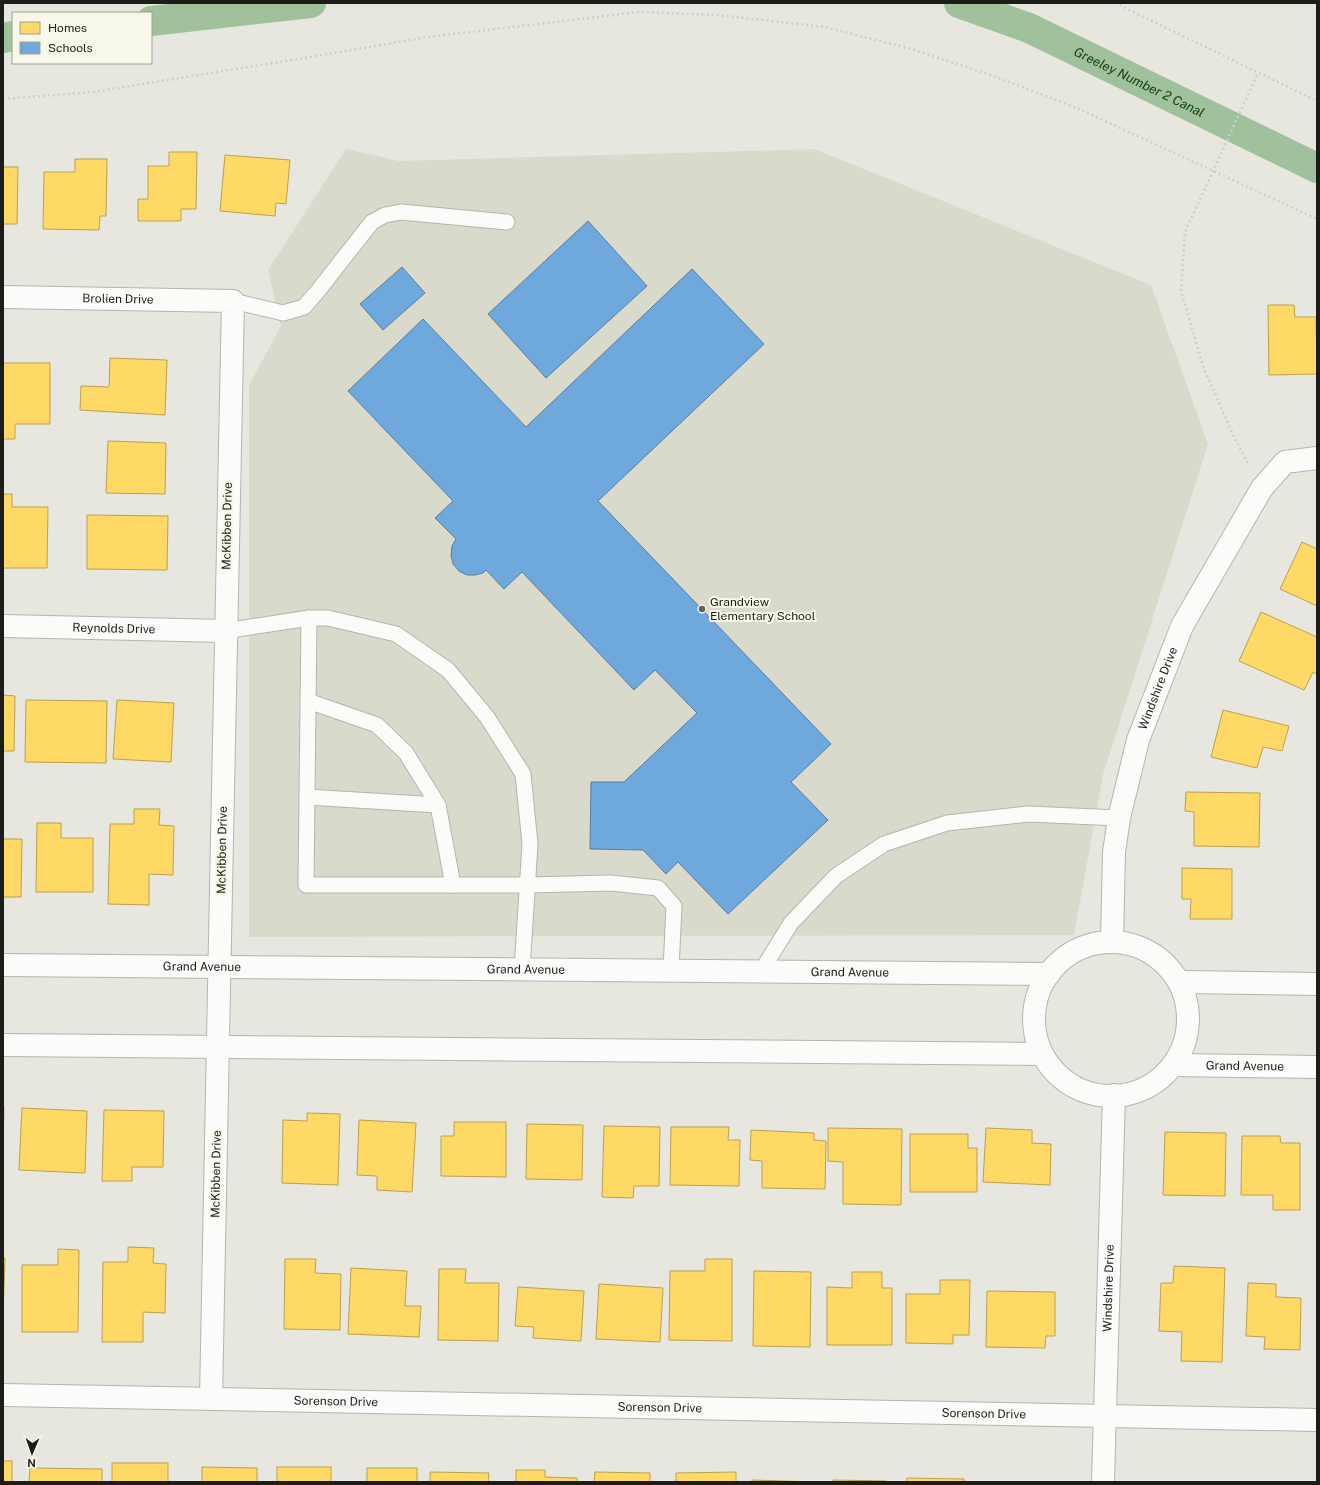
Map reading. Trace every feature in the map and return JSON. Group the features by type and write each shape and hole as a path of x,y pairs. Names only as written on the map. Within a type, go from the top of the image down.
{"street":[{"name":"Brolien Drive","path":"3,297 233,301"},
{"name":"McKibben Drive","path":"212,1400 225,631 233,301"},
{"name":"Windshire Drive","path":"1112,942 1114,852 1119,818 1138,740 1182,626 1262,488 1285,462 1317,458"},
{"name":"Reynolds Drive","path":"3,626 225,631"},
{"path":"1101,942 1112,942 1126,943 1149,951 1168,967 1181,982 1188,1015 1185,1041 1173,1065 1154,1083 1130,1094 1103,1096 1078,1089 1056,1074 1041,1054 1034,1031 1034,1006 1042,982 1057,963 1078,949 1101,942"},
{"name":"Grand Avenue","path":"3,965 522,970 762,970 1049,974"},
{"path":"1181,982 1317,984"},
{"path":"3,1045 1041,1054"},
{"name":"Grand Avenue","path":"1173,1065 1317,1067"},
{"name":"Windshire Drive","path":"1103,1482 1114,1095"},
{"name":"Sorenson Drive","path":"3,1395 1317,1420"}],"lane":[{"path":"233,301 283,313 304,306 317,292 372,222 385,214 401,212 507,222"},
{"path":"309,618 306,885 528,885 612,883 658,888 674,906 671,970"},
{"path":"225,631 309,618 328,618 396,634 448,670 482,711 523,774 530,844 522,970"},
{"path":"308,701 377,725 406,753 438,805 452,885"},
{"path":"307,797 438,805"},
{"path":"762,970 791,923 836,876 884,844 947,823 1028,814 1119,818"}],"path":[{"path":"1115,3 1258,73 1317,100"},
{"path":"3,99 93,92 308,58 428,36 638,12 718,15 825,27 915,50 993,76 1077,108 1214,170 1317,219"},
{"path":"1258,73 1185,232 1181,291 1204,369 1235,439 1262,488"}],"shaded area":[{"name":"Grandview Elementary School","path":"346,149 399,161 814,149 1151,285 1208,444 1103,775 1074,935 249,937 249,385 281,326 268,270"}],"building: Homes":[{"path":"169,152 197,152 196,209 181,209 181,221 138,221 138,199 148,199 148,166 169,166"},
{"path":"225,155 290,160 286,204 276,203 275,216 220,211"},
{"path":"75,159 107,159 106,216 100,216 99,230 43,229 44,172 75,172"},
{"path":"3,167 18,167 17,224 3,224"},
{"path":"1268,305 1294,305 1295,317 1316,317 1317,374 1269,375"},
{"path":"110,358 167,360 165,415 80,410 81,386 109,387"},
{"path":"3,363 50,363 50,424 15,424 15,439 3,439"},
{"path":"108,441 166,443 165,494 106,493"},
{"path":"3,494 12,494 12,507 48,507 47,568 3,568"},
{"path":"87,515 168,516 167,570 87,569"},
{"path":"1302,542 1317,549 1317,606 1280,589"},
{"path":"1261,612 1317,637 1317,674 1313,672 1304,690 1239,661"},
{"path":"3,695 15,696 14,751 3,751"},
{"path":"26,700 107,701 106,763 25,762"},
{"path":"117,700 174,703 171,762 113,759"},
{"path":"1223,710 1289,726 1282,751 1263,747 1257,768 1211,757"},
{"path":"1186,792 1260,793 1259,847 1194,846 1194,812 1185,811"},
{"path":"134,809 160,809 159,825 174,826 173,875 149,874 149,905 108,904 110,824 134,824"},
{"path":"37,823 61,823 61,838 93,838 93,892 36,892"},
{"path":"3,839 22,839 21,897 3,897"},
{"path":"1182,868 1232,869 1232,919 1190,919 1191,899 1182,899"},
{"path":"3,1107 4,1107 3,1153"},
{"path":"22,1108 87,1111 85,1173 19,1170"},
{"path":"104,1110 164,1111 163,1167 132,1167 132,1181 102,1181"},
{"path":"307,1113 340,1114 338,1185 282,1183 283,1120 307,1121"},
{"path":"359,1120 416,1123 412,1192 377,1190 377,1176 357,1175"},
{"path":"454,1122 506,1122 506,1177 441,1176 441,1136 454,1136"},
{"path":"527,1124 583,1125 582,1180 526,1179"},
{"path":"604,1126 660,1127 659,1186 634,1186 633,1198 602,1197"},
{"path":"671,1127 729,1127 728,1140 740,1140 739,1186 670,1185"},
{"path":"828,1128 902,1129 901,1205 843,1204 843,1162 828,1161"},
{"path":"986,1128 1032,1130 1032,1143 1051,1144 1050,1185 983,1182"},
{"path":"751,1130 814,1133 814,1140 826,1141 825,1189 762,1188 762,1161 750,1160"},
{"path":"1165,1132 1226,1133 1225,1196 1163,1195"},
{"path":"910,1134 968,1134 968,1148 977,1148 977,1192 910,1192"},
{"path":"1242,1136 1280,1136 1281,1143 1300,1143 1300,1210 1273,1210 1273,1195 1241,1195"},
{"path":"128,1247 154,1248 153,1263 166,1264 165,1313 143,1312 143,1342 102,1342 103,1262 128,1262"},
{"path":"58,1249 79,1250 78,1332 22,1332 22,1265 58,1265"},
{"path":"3,1258 5,1258 3,1317"},
{"path":"285,1259 316,1259 315,1273 341,1274 340,1330 284,1329"},
{"path":"705,1259 732,1259 732,1341 669,1340 670,1271 705,1271"},
{"path":"1174,1266 1225,1268 1222,1362 1181,1361 1182,1332 1159,1331 1161,1283 1173,1283"},
{"path":"351,1268 407,1271 405,1306 421,1306 419,1337 348,1334"},
{"path":"439,1269 466,1269 465,1283 499,1283 498,1341 438,1340"},
{"path":"754,1271 811,1272 810,1347 753,1346"},
{"path":"852,1272 882,1272 882,1288 892,1288 892,1345 827,1345 827,1287 852,1288"},
{"path":"940,1280 970,1280 969,1335 953,1335 953,1344 906,1343 906,1294 940,1294"},
{"path":"1248,1283 1276,1284 1276,1297 1301,1298 1300,1350 1264,1349 1265,1337 1246,1336"},
{"path":"599,1284 663,1288 660,1342 596,1339"},
{"path":"518,1287 584,1291 581,1341 533,1338 534,1327 515,1326"},
{"path":"987,1291 1055,1292 1055,1336 1046,1336 1045,1348 986,1347"},
{"path":"3,1461 12,1461 12,1482 3,1482"},
{"path":"112,1463 168,1463 168,1482 112,1482"},
{"path":"202,1467 257,1468 257,1482 202,1482"},
{"path":"277,1467 331,1467 331,1482 277,1482"},
{"path":"30,1468 102,1469 102,1482 29,1482"},
{"path":"367,1468 417,1468 417,1482 367,1482"},
{"path":"516,1470 545,1470 545,1477 577,1478 577,1482 516,1482"},
{"path":"430,1472 489,1473 488,1482 430,1482"},
{"path":"595,1472 650,1473 650,1482 594,1482"},
{"path":"736,1472 736,1482 676,1482 676,1473"},
{"path":"907,1478 964,1479 964,1482 907,1482"},
{"path":"752,1480 815,1482 752,1482"},
{"path":"833,1480 886,1481 886,1482 833,1482"}],"building: Schools":[{"path":"588,221 647,286 546,378 488,314"},
{"path":"402,267 425,293 383,330 360,304"},
{"path":"692,269 764,344 598,501 831,744 791,782 828,820 728,914 678,862 666,874 643,850 590,849 591,782 624,782 697,713 655,670 634,690 522,572 504,589 486,570 483,573 475,575 467,575 459,571 453,564 451,555 452,546 456,539 435,518 453,501 348,391 423,319 526,427"}],"waterway":[{"name":"Greeley Number 2 Canal","path":"152,21 311,3"},
{"name":"Greeley Number 2 Canal","path":"959,3 1029,28 1317,168"},
{"name":"Greeley Number 2 Canal","path":"3,38 12,36"}],"place":[{"name":"Grandview Elementary School","path":"702,609"}]}
